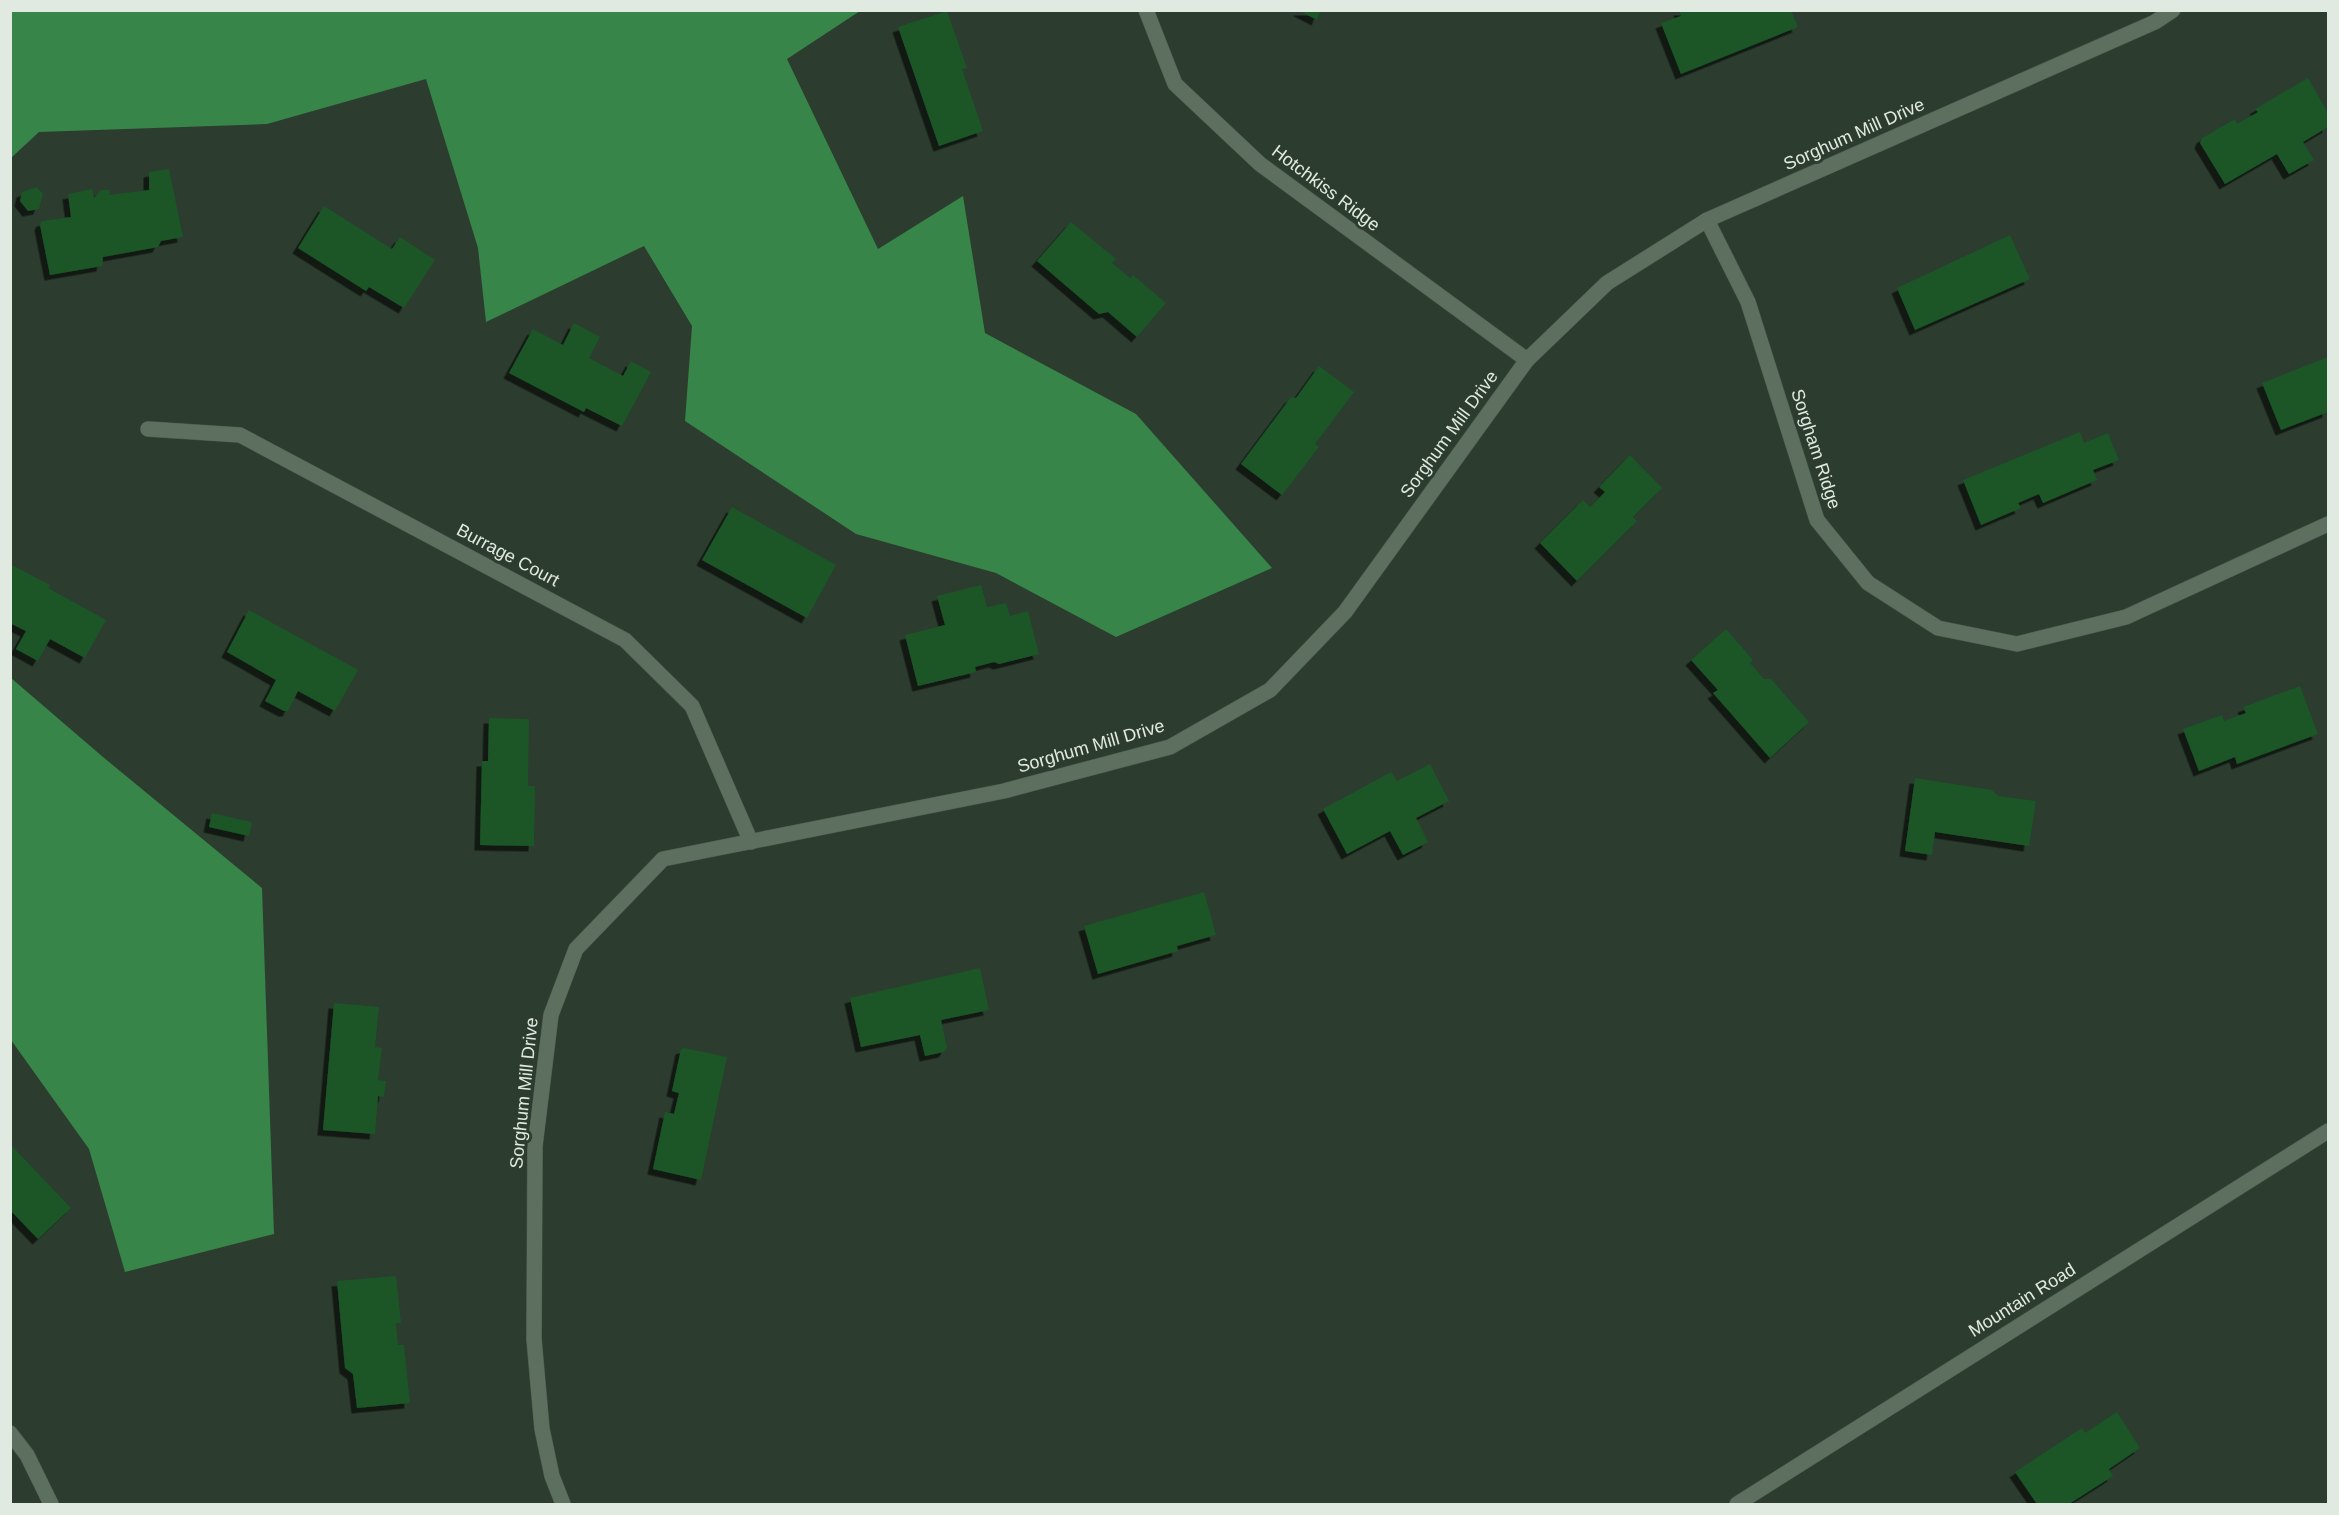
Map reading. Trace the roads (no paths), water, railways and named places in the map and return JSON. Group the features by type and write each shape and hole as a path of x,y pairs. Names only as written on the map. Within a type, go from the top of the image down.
{"street":[{"name":"Hotchkiss Ridge","path":"1146,10 1175,84 1260,164 1527,360"},
{"name":"Sorghum Mill Drive","path":"563,1504 552,1476 542,1429 534,1339 535,1146 551,1015 576,949 663,859 1004,791 1170,747 1270,690 1345,612 1527,360 1607,283 1707,220 2155,22 2173,10"},
{"name":"Sorgham Ridge","path":"1707,220 1748,302 1817,520 1868,583 1938,628 2017,644 2126,617 2328,524"},
{"name":"Burrage Court","path":"148,429 240,435 625,640 692,706 751,842"},
{"name":"Mountain Road","path":"1737,1504 2328,1131"},
{"path":"10,1433 27,1455 51,1504"}]}
